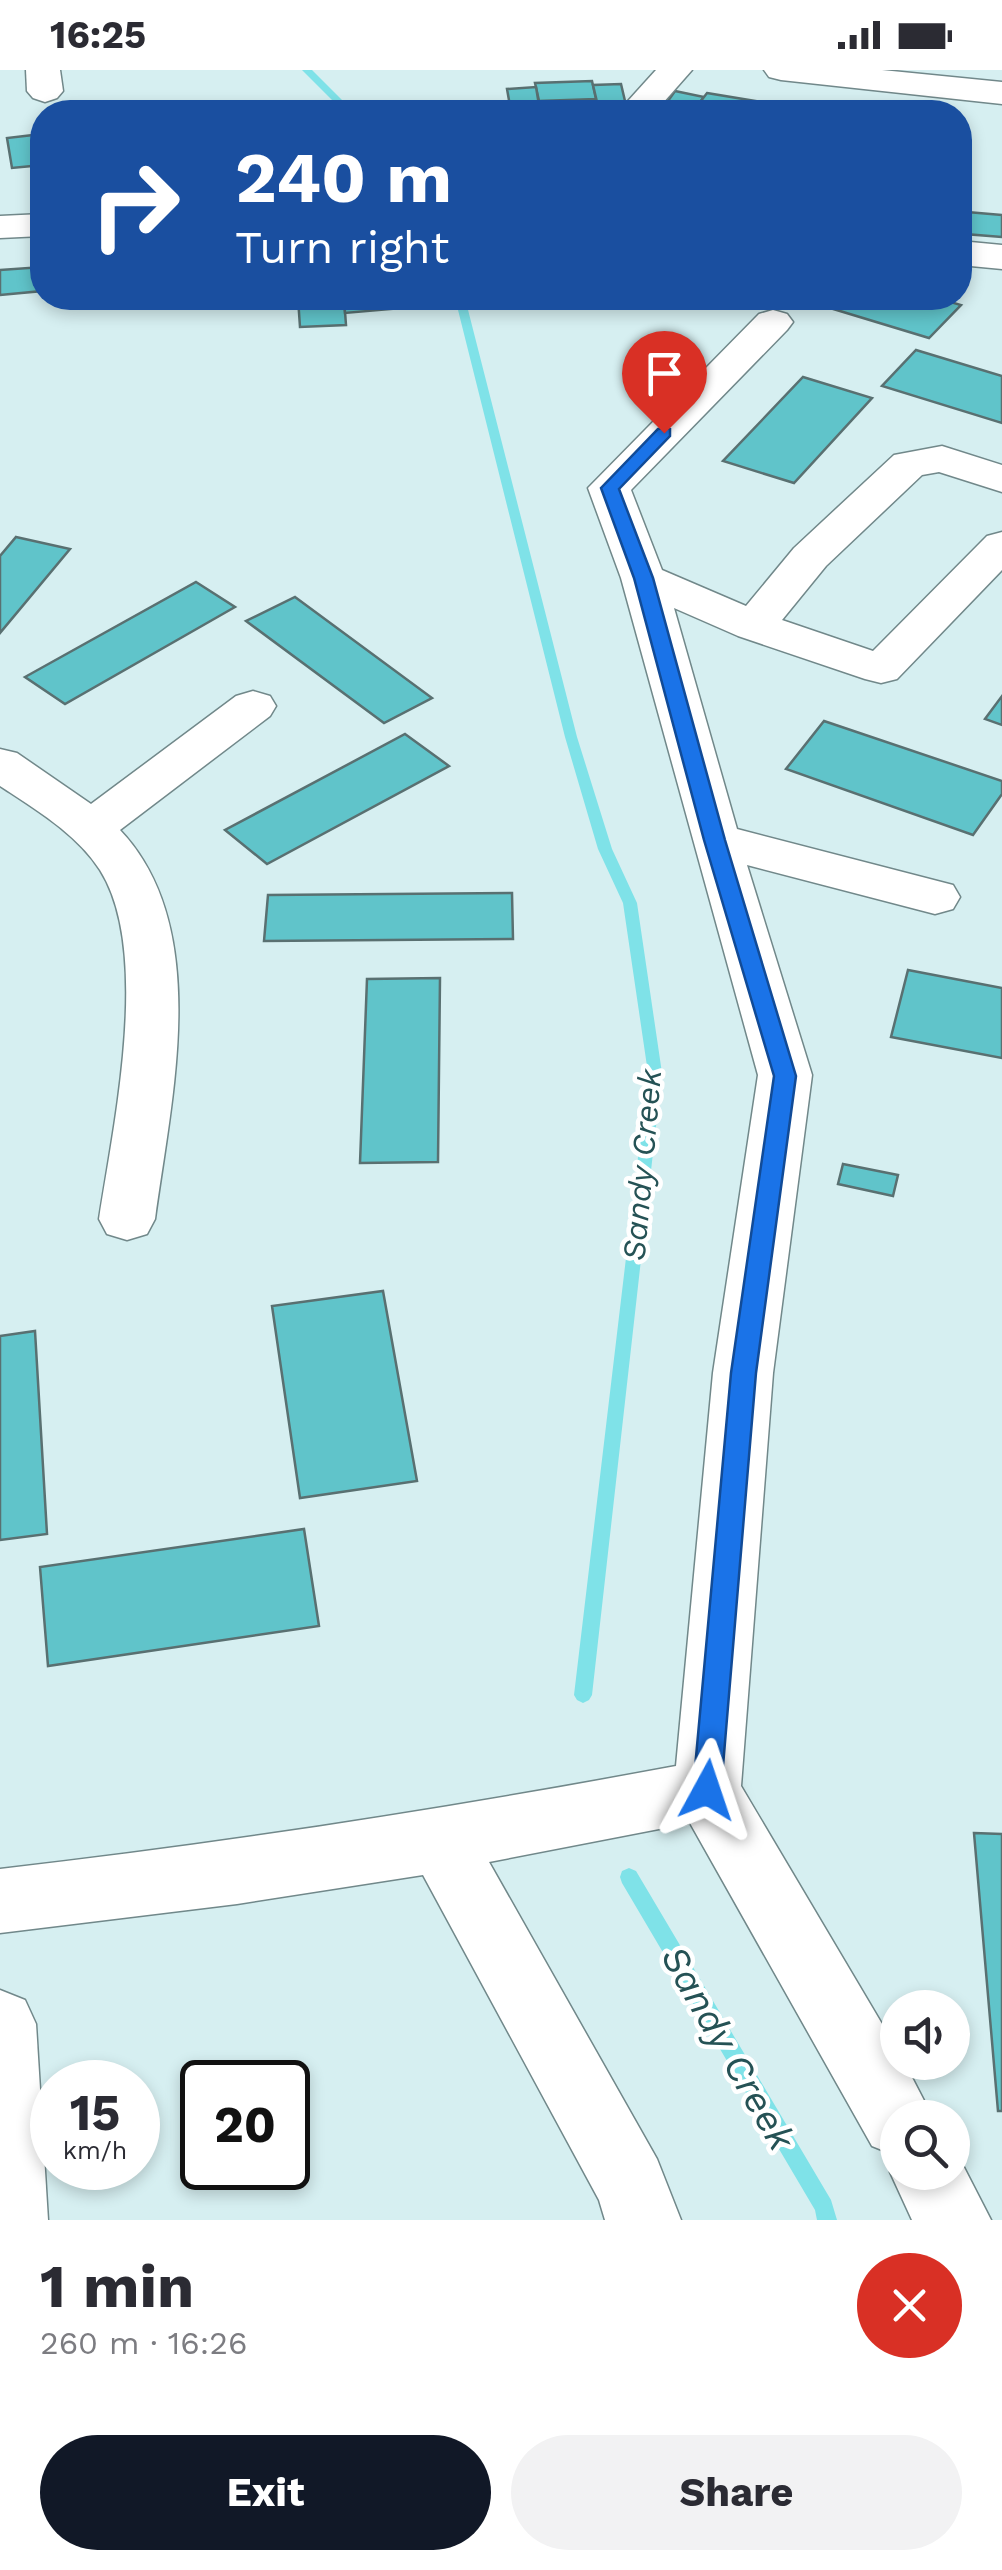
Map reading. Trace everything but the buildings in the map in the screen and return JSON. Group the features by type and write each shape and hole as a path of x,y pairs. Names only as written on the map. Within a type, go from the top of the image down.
{"street":[{"path":"647,100 675,70"},
{"path":"781,70 1002,92"},
{"path":"0,227 30,225"},
{"path":"972,254 1002,257"},
{"path":"773,322 610,488 644,578 714,840 785,1076 743,1373 707,1790 886,2100"},
{"path":"754,626 810,557 909,464 942,460 1002,479"},
{"path":"644,578 754,626 881,669 1002,545"},
{"path":"90,829 252,706"},
{"path":"0,764 90,829 122,864 138,891 147,922 150,965 145,1086 127,1219"},
{"path":"714,840 935,897"},
{"path":"0,1900 237,1873 441,1841 707,1790"},
{"path":"441,1841 631,2185 643,2220"},
{"path":"0,2024 10,2220"},
{"path":"937,2190 954,2220"}],"waterway":[{"name":"Sandy Creek","path":"307,70 337,100"},
{"name":"Sandy Creek","path":"463,310 571,737 605,849 630,903 655,1073 583,1695"},
{"name":"Sandy Creek","path":"629,1877 824,2207 827,2220"}],"route":[{"path":"664,433 610,488 644,578 714,840 785,1076 743,1373 707,1790"}]}
